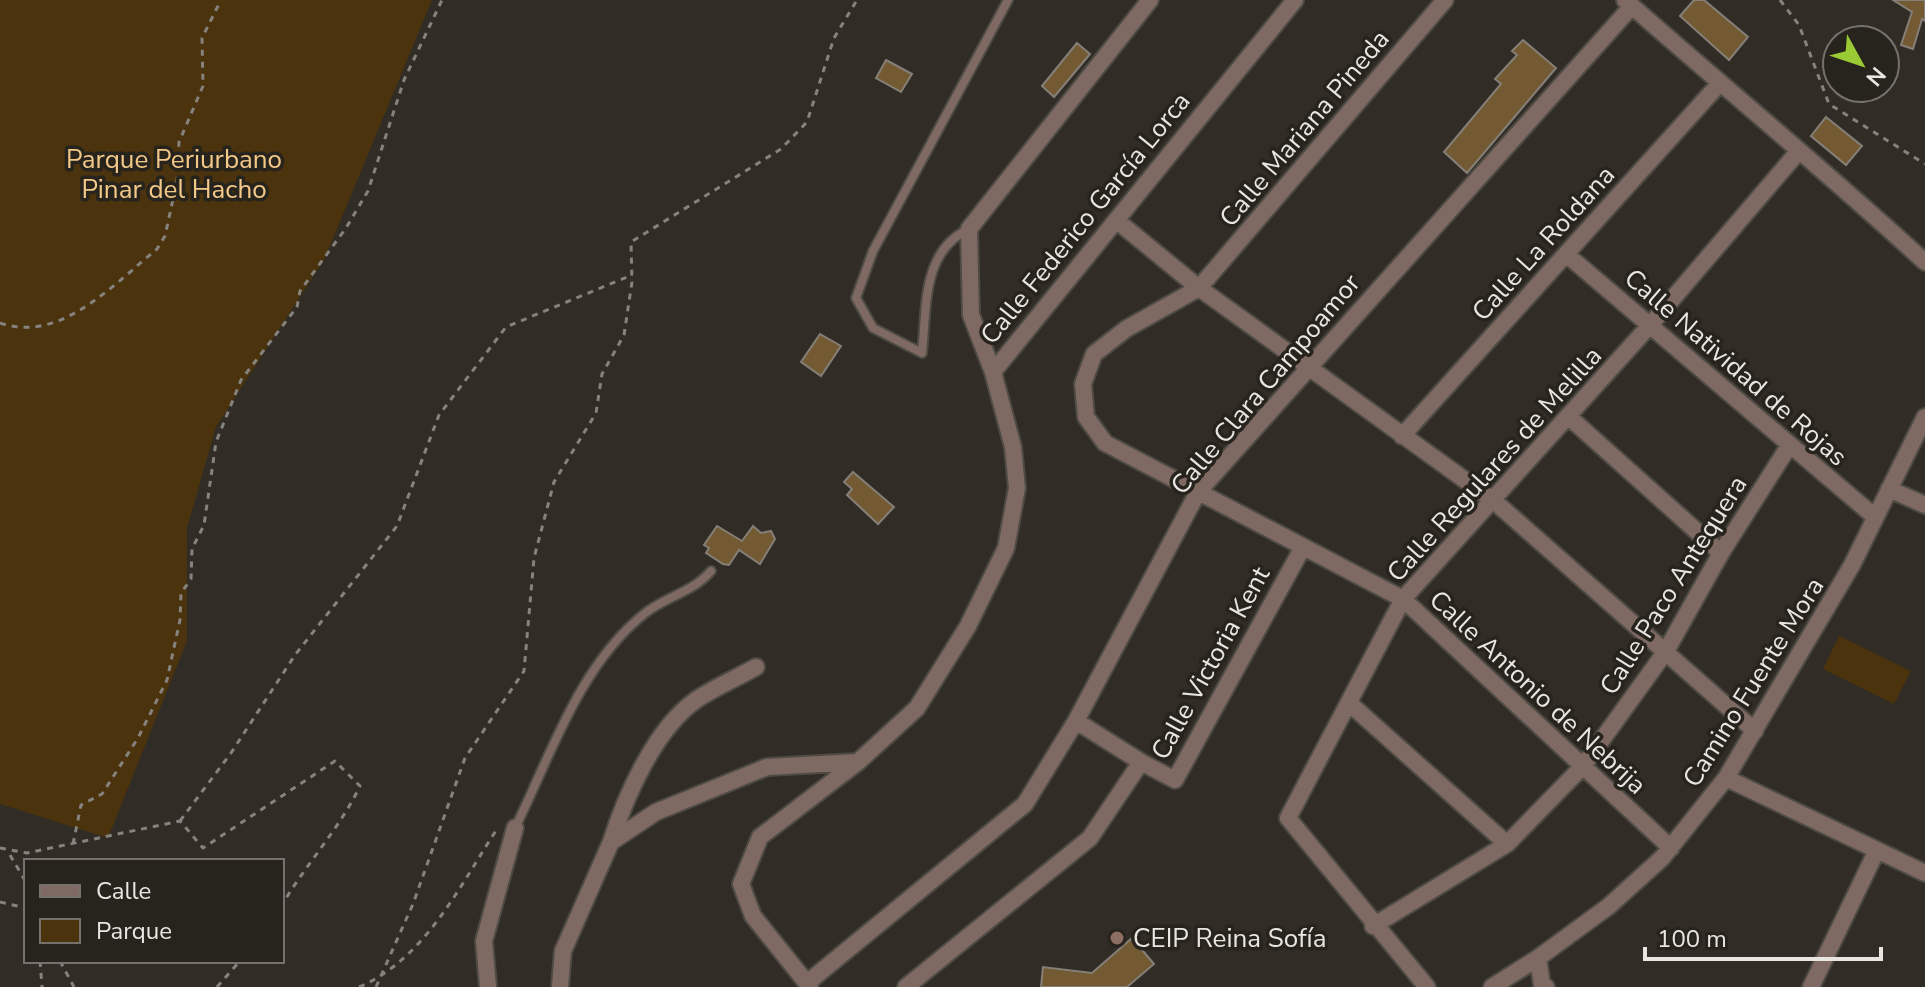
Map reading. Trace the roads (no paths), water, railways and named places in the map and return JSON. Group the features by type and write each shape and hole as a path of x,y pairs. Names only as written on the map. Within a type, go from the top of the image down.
{"street":[{"path":"993,372 971,315 969,229 1150,0"},
{"name":"Calle Federico García Lorca","path":"808,985 753,916 741,884 760,837 858,762 917,708 968,626 1006,548 1017,488 1013,447 993,372 1295,0"},
{"name":"Calle Mariana Pineda","path":"1199,288 1445,0"},
{"path":"1628,3 1798,152 1836,179 1925,262"},
{"name":"Calle Clara Campoamor","path":"808,985 1025,804 1076,721 1198,492 1628,3"},
{"name":"Calle La Roldana","path":"1402,436 1720,83"},
{"name":"Calle Regulares de Melilla","path":"1427,987 1373,926 1288,818 1403,599 1569,417 1798,152"},
{"path":"1116,220 1305,368 1494,501 1755,731"},
{"name":"Calle Natividad de Rojas","path":"1566,254 1875,517"},
{"name":"Calle Antonio de Nebrija","path":"1199,288 1126,329 1094,354 1083,384 1086,417 1105,443 1403,599 1671,848"},
{"path":"1569,417 1721,553"},
{"name":"Camino Fuente Mora","path":"1492,987 1609,906 1671,848 1726,778 1852,565 1925,417"},
{"name":"Calle Paco Antequera","path":"1373,926 1507,844 1583,766 1666,651 1721,553 1789,446"},
{"path":"1889,489 1925,505"},
{"name":"Calle Victoria Kent","path":"1076,721 1175,780 1303,547"},
{"path":"560,987 563,951 611,842 624,799 669,725 695,700 756,667"},
{"path":"1349,703 1507,844"},
{"path":"611,842 656,812 767,767 858,762"},
{"name":"Calle Victoria Kent","path":"906,987 1090,838 1141,762"},
{"path":"1726,778 1925,873"},
{"path":"488,987 484,941 493,896 515,828"},
{"path":"1811,987 1877,850"},
{"path":"1538,958 1542,985 1546,987"}],"lane":[{"path":"969,229 957,234 931,267 922,353 873,328 856,298 873,251 1008,0"},
{"path":"515,828 596,663 645,612 697,587 711,571"}],"place":[{"name":"CEIP Reina Sofía","path":"1117,938"}],"park label":[{"name":"Parque Periurbano Pinar del Hacho","path":"174,174"}]}
